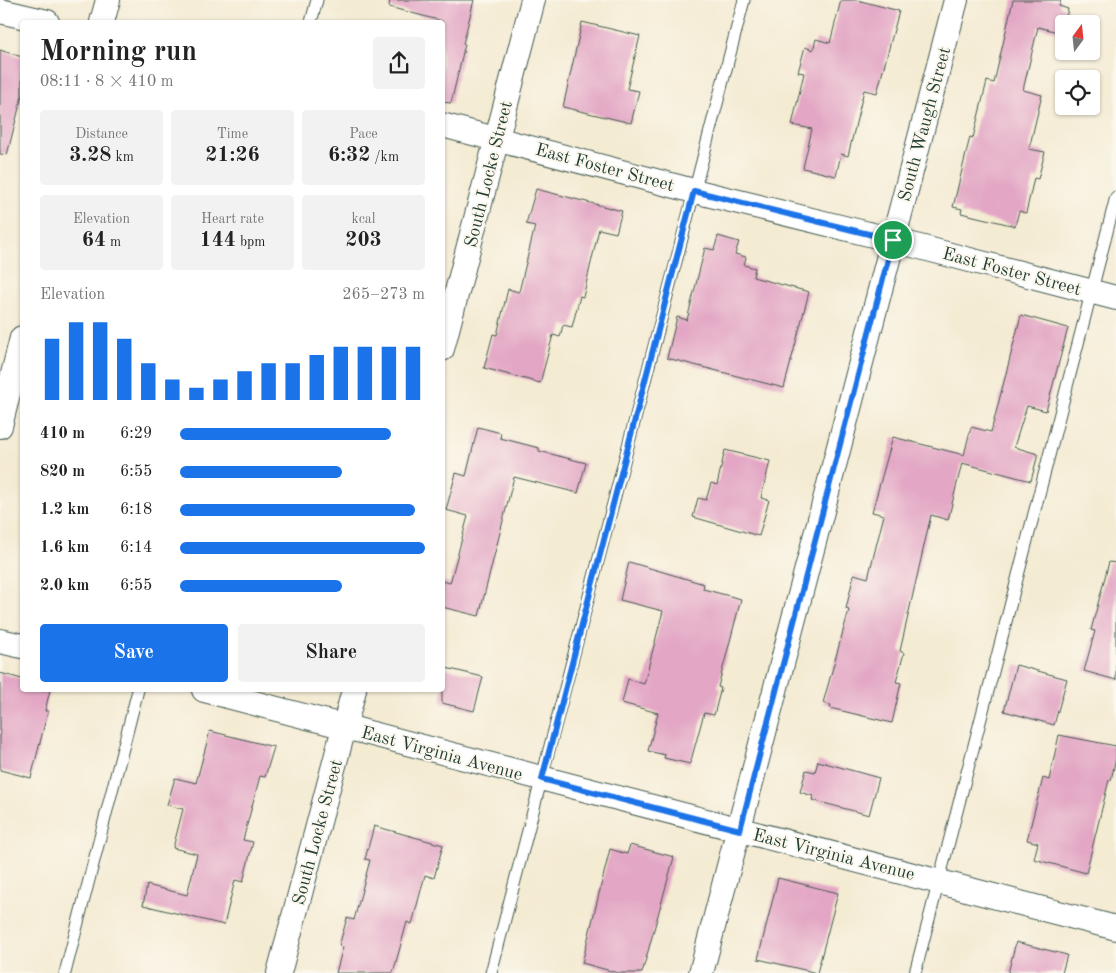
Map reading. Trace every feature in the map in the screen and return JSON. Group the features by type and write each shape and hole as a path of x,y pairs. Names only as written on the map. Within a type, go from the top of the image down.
{"street":[{"path":"103,20 108,0"},
{"name":"South Locke Street","path":"445,338 532,0"},
{"name":"South Waugh Street","path":"701,973 956,0"},
{"path":"0,11 38,20"},
{"name":"East Foster Street","path":"445,125 694,191 1116,298"},
{"path":"0,426 20,346"},
{"path":"0,641 20,646"},
{"name":"East Virginia Avenue","path":"212,692 1116,928"},
{"name":"South Locke Street","path":"280,973 354,692"}],"lane":[{"path":"312,20 317,0"},
{"path":"491,973 744,0"},
{"path":"915,973 1116,197"},
{"path":"65,973 137,692"}],"building":[{"path":"390,0 474,0 451,103 445,102 445,20 438,20 389,7"},
{"path":"841,0 857,0 899,11 877,93 864,90 848,156 841,154 836,176 803,168 812,129 792,125 804,73 798,72 805,47 813,50 816,39 830,43"},
{"path":"1013,0 1061,0 1059,6 1068,9 1066,15 1055,15 1055,31 1038,27 1023,90 1042,95 1029,149 1045,152 1038,179 1034,178 1026,213 1019,211 1015,226 961,213 962,209 953,207 970,137 973,138 987,81 994,83"},
{"path":"582,22 640,36 627,89 639,91 631,123 563,107"},
{"path":"0,50 20,56 20,104 7,155 0,154"},
{"path":"536,189 622,211 616,233 599,229 583,297 580,296 572,327 563,325 560,337 553,335 540,383 484,368 493,334 497,335 508,289 519,292 535,226 526,224"},
{"path":"718,236 739,242 735,254 746,257 744,265 755,268 753,277 809,292 784,388 667,358 677,317 687,320 705,248 714,250"},
{"path":"1021,315 1068,328 1046,411 1027,406 1014,447 1038,454 1031,481 962,463 948,520 931,515 900,651 904,653 896,682 901,683 892,723 830,708 831,705 823,703 849,610 846,609 854,574 868,578 884,515 872,512 893,437 964,455 971,427 991,432"},
{"path":"478,427 501,433 500,438 539,448 539,451 586,463 578,493 514,477 479,616 445,608 445,582 450,583 468,516 446,510 456,473 466,476"},
{"path":"725,450 770,461 761,498 769,500 759,536 693,517 698,498 706,500 711,483 717,485"},
{"path":"629,562 704,584 703,589 741,599 718,687 721,688 714,715 704,713 690,764 664,758 665,755 648,751 658,713 622,703 628,679 644,684 663,611 620,600"},
{"path":"1109,562 1116,563 1116,680 1084,671 1095,631 1091,630"},
{"path":"1016,665 1067,679 1054,725 1004,711"},
{"path":"445,668 483,677 474,711 442,703 442,692 445,692"},
{"path":"0,673 20,678 20,692 50,692 45,711 48,711 31,778 0,770"},
{"path":"210,731 274,747 265,777 260,776 243,840 253,842 243,882 235,880 224,925 143,905 147,885 187,895 197,854 173,848 183,809 167,805 175,778 196,783"},
{"path":"1059,735 1116,746 1116,758 1111,780 1109,780 1086,873 1034,859 1038,843 1027,840 1043,778 1049,780"},
{"path":"818,761 879,778 869,815 812,800 813,796 800,792 806,770 815,772"},
{"path":"374,826 443,845 434,878 425,875 412,924 407,922 393,973 336,973 343,947 339,946 347,918 354,920 370,860 365,859"},
{"path":"630,845 674,857 642,973 618,973 582,963 610,849 627,854"},
{"path":"778,878 838,893 817,973 758,959"},
{"path":"1016,942 1067,955 1062,973 1008,973"}],"route":[{"path":"694,191 893,240 740,830 542,779 694,191"}]}
